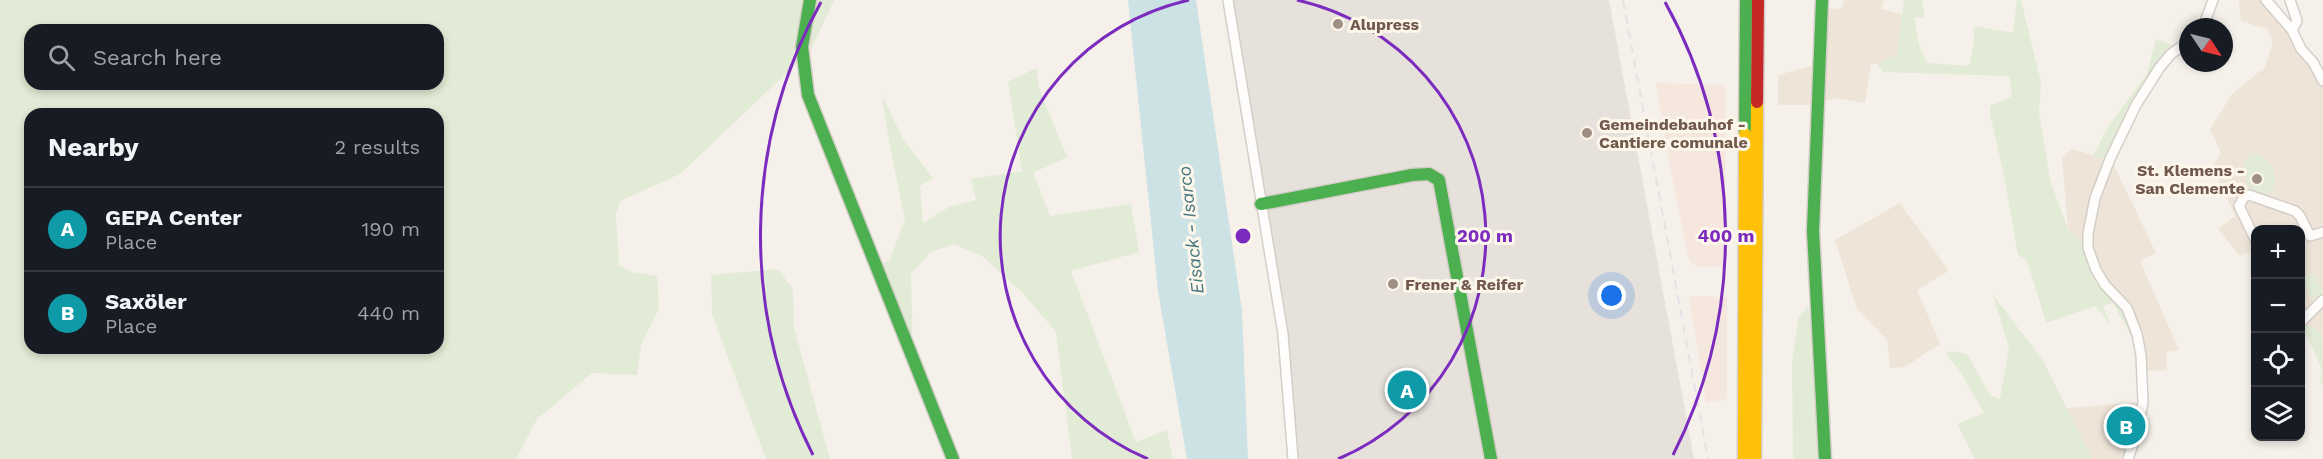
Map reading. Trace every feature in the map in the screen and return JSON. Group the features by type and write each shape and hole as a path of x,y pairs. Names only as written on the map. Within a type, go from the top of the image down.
{"main road":[{"path":"810,0 801,44 808,95 953,459"},
{"path":"1744,459 1746,0"},
{"path":"1755,459 1758,0"},
{"path":"1822,0 1813,231 1825,459"},
{"path":"1261,204 1412,175 1429,174 1439,180 1491,459"}],"street":[{"path":"1228,0 1283,334 1293,459"},
{"path":"2206,18 2212,0"},
{"path":"2266,0 2292,30 2301,49 2313,62 2323,81"},
{"path":"2290,0 2297,21 2292,30"},
{"path":"2128,459 2138,429 2143,402 2141,356 2137,334 2127,308 2105,285 2096,270 2088,248 2088,234 2095,198 2131,115 2160,67 2179,48"},
{"path":"2251,231 2239,206 2244,197 2249,195 2295,211 2304,225"},
{"path":"2305,226 2310,236 2323,232"},
{"path":"2305,318 2323,300"}],"shaded area":[{"path":"1228,0 1609,0 1694,459 1293,459 1283,334"},
{"path":"1844,0 1884,0 1881,9 1902,14 1897,55 1877,64 1871,64 1865,103 1836,98 1812,105 1778,105 1778,75 1814,65 1817,8 1841,9"},
{"path":"2239,0 2271,0 2295,26 2323,75 2323,338 2315,327 2305,326 2305,225 2251,225 2251,251 2240,256 2218,229 2235,216 2212,166 2221,153 2210,129 2233,93 2265,67 2273,41 2267,29 2241,21"},
{"path":"1656,83 1726,85 1725,266 1697,267 1689,261"},
{"path":"2072,149 2112,161 2156,253 2140,261 2179,350 2166,352 2167,370 2143,371 2141,355 2088,248 2068,229 2062,158"},
{"path":"1900,203 1949,271 1917,290 1940,344 1905,367 1890,368 1887,340 1857,309 1835,240"},
{"path":"1689,296 1727,297 1727,399 1706,403"},
{"path":"2143,402 2128,459 2092,459 2067,408"}],"green space":[{"path":"0,0 834,0 811,50 680,174 620,201 616,215 619,265 631,272 657,276 659,308 641,345 637,375 592,373 537,419 516,459 0,459"},
{"path":"1904,0 1922,0 1925,18 1914,17 1919,45 1927,63 1969,66 1974,42 1974,26 2013,33 2017,0 2021,0 2041,83 2039,112 2050,180 2068,229 2088,248 2096,270 2127,308 2141,355 2113,303 2103,306 2111,325 2095,306 2046,323 2027,260 2018,255 1990,114 1990,106 2012,96 2009,76 1883,72 1877,64 1897,55"},
{"path":"2156,39 2179,48 2140,101 2112,161 2093,156 2109,125 2147,74"},
{"path":"1036,68 1039,88 1067,157 1033,173 1050,216 1131,204 1139,252 1071,271 1136,442 1167,430 1173,459 1072,459 1056,332 1022,292 982,256 954,244 931,252 911,274 913,360 884,286 869,269 890,260 905,219 882,95 904,141 933,178 920,186 923,223 949,207 976,200 971,179 1022,171 1008,82"},
{"path":"2255,153 2267,161 2273,170 2275,179 2269,193 2262,195 2255,193 2245,178 2247,168 2244,166 2248,156"},
{"path":"778,269 793,289 794,328 830,459 766,459 712,314 711,275"},
{"path":"2313,272 2323,294 2312,299 2305,284 2305,276"},
{"path":"1993,295 2044,362 2092,459 1975,459 1957,424 1984,413 1960,371 1946,354 1950,351 1967,354 1990,395 2000,399 2009,348"},
{"path":"1808,307 1812,330 1817,459 1793,459 1792,361 1799,316"},
{"path":"2305,324 2315,327 2323,338 2323,388 2320,381 2322,370 2305,332"}],"water":[{"name":"Eisack - Isarco","path":"1128,0 1196,0 1242,311 1248,459 1187,459 1158,291"}],"railway":[{"path":"1623,0 1708,459"}],"traffic: fast":[{"path":"810,0 802,47 808,95 953,459"},
{"path":"1745,134 1746,0"},
{"path":"1822,0 1813,231 1825,459"},
{"path":"1261,204 1412,175 1429,174 1439,180 1491,459"}],"traffic: slow":[{"path":"1755,459 1757,102"},
{"path":"1744,458 1745,134"}],"traffic: jam":[{"path":"1757,102 1758,0"}],"place":[{"name":"Alupress","path":"1338,24"},
{"name":"Gemeindebauhof - Cantiere comunale","path":"1587,133"},
{"name":"St. Klemens - San Clemente","path":"2257,179"},
{"name":"Frener & Reifer","path":"1393,284"},
{"name":"GEPA Center","path":"1407,390"},
{"name":"Saxöler","path":"2126,426"}]}
